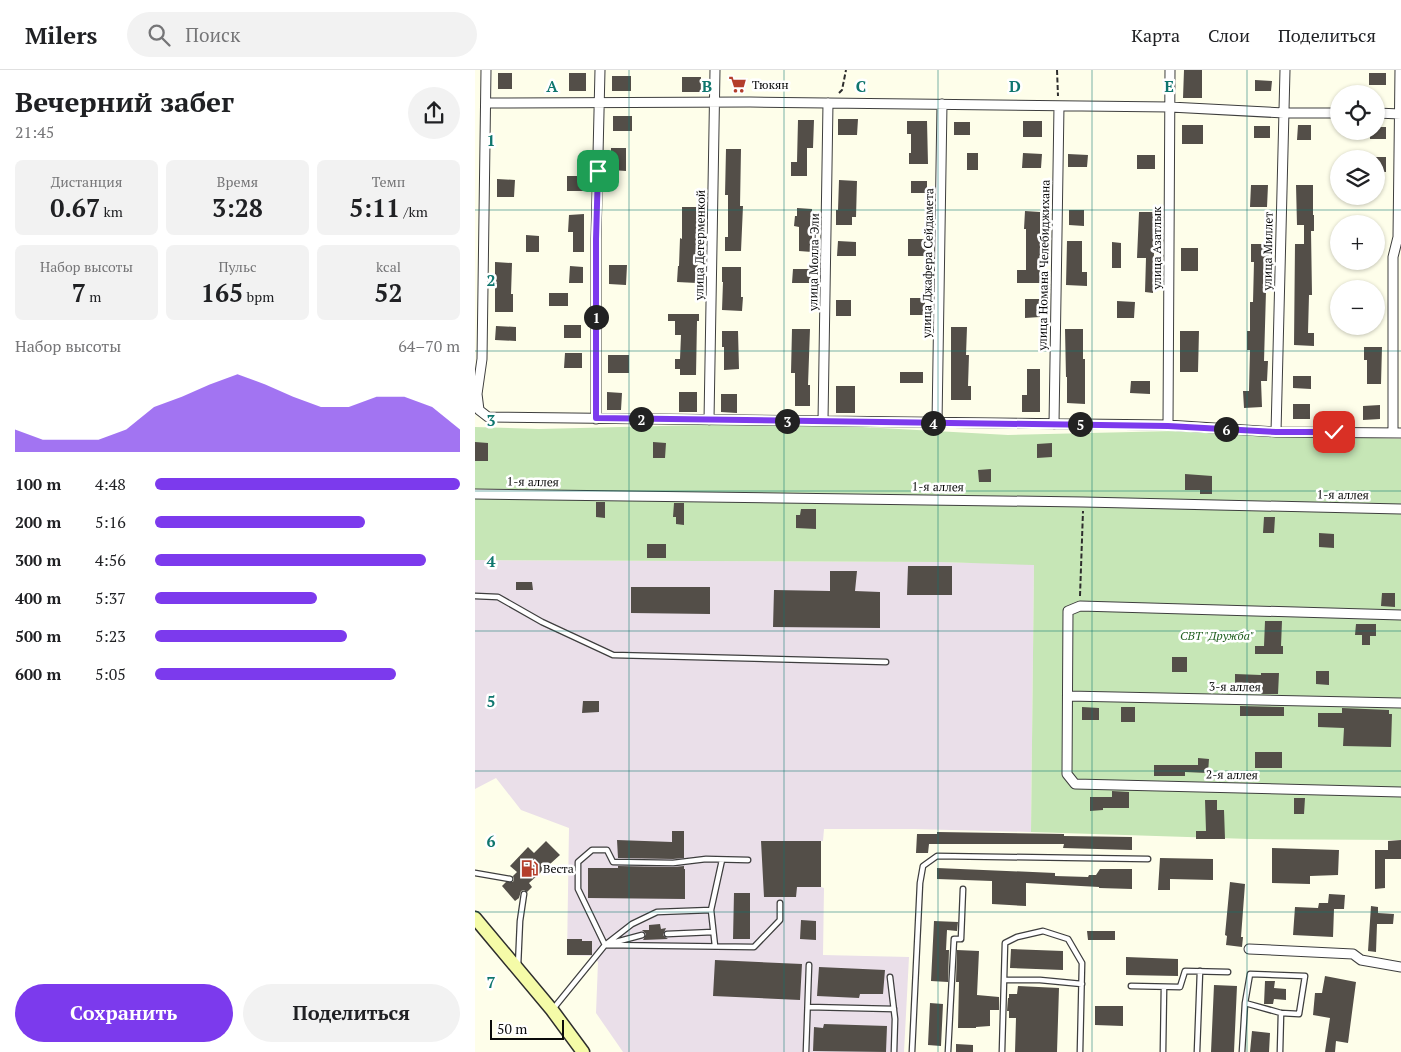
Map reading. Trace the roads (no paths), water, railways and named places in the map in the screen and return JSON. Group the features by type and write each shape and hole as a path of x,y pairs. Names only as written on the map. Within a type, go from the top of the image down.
{"main road":[{"path":"475,918 552,1010 583,1052"}],"street":[{"path":"486,70 482,359 477,394 479,410 488,417 1168,426 1276,432 1397,433 1393,257 1398,237 1400,70"},
{"path":"596,418 596,239 601,70"},
{"name":"улица Дегерменкой","path":"709,420 715,70"},
{"name":"улица Азатлык","path":"1168,426 1170,70"},
{"name":"улица Миллет","path":"1276,432 1285,70"},
{"path":"486,103 715,102 942,104 1170,107 1284,113 1330,113"},
{"name":"улица Молла-Эли","path":"823,421 828,103"},
{"name":"улица Джафера Сейдамета","path":"937,423 942,104"},
{"name":"улица Номана Челебиджихана","path":"1054,424 1059,106"},
{"path":"1385,114 1400,114"},
{"name":"1-я аллея","path":"475,494 1083,502 1401,509"},
{"path":"1068,696 1068,611 1080,606 1401,615"},
{"name":"3-я аллея","path":"1068,696 1401,703"},
{"name":"2-я аллея","path":"1068,696 1067,774 1075,784 1401,792"},
{"path":"1249,949 1353,954 1361,960 1401,967"}],"lane":[{"path":"475,596 498,597 542,622 613,655 886,662"},
{"path":"605,944 578,888 578,862 592,850 607,850 613,862 673,862 706,859 748,860"},
{"path":"912,1052 920,883 923,866 937,856 1148,859"},
{"path":"715,946 711,910 722,860"},
{"path":"475,873 510,879"},
{"path":"949,1052 954,939 961,939 963,889"},
{"path":"517,970 520,921 524,894"},
{"path":"605,944 754,947 780,920 780,903"},
{"path":"552,1010 605,944 632,924 657,912 711,910"},
{"path":"1002,1052 1005,943 1017,937 1043,931 1068,939 1082,963 1080,1052"},
{"path":"667,934 713,932"},
{"path":"605,944 642,935"},
{"path":"806,1052 809,965"},
{"path":"1131,986 1180,987 1185,971 1228,972"},
{"path":"1197,1052 1200,972"},
{"path":"1242,1052 1245,1003 1250,974 1305,976 1299,1014 1281,1013 1245,1003"},
{"path":"890,977 895,1018 894,1052"},
{"path":"1004,980 1039,980 1082,984"},
{"path":"1163,1052 1164,987"},
{"path":"809,1007 894,1009"},
{"path":"1280,1052 1281,1013"}],"place":[{"name":"Тюкян","path":"738,85"},
{"name":"Веста","path":"529,869"}],"park label":[{"name":"СВТ \"Дружба\"","path":"1217,636"}]}
